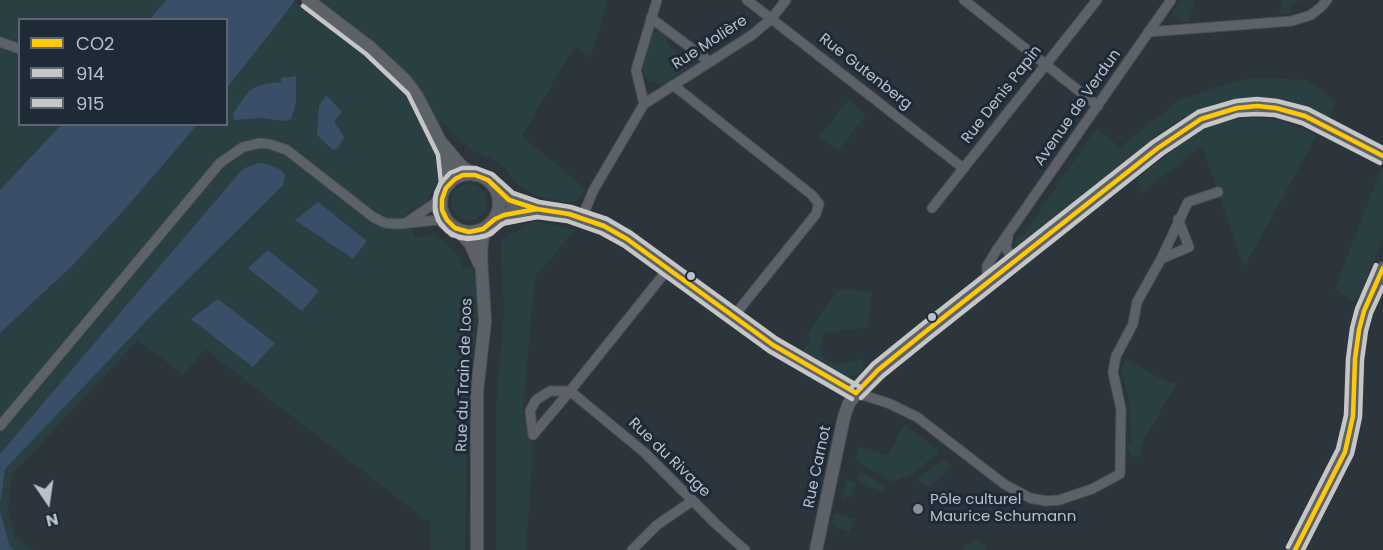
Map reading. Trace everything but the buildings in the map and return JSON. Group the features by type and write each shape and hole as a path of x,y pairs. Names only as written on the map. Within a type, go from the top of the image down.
{"street":[{"path":"308,0 371,48 410,86 420,101 445,153 446,188 442,206 443,213 452,225"},
{"path":"582,218 593,191 644,104 636,70 657,0"},
{"name":"Rue Gutenberg","path":"747,0 963,168"},
{"name":"Rue Molière","path":"644,104 752,35 771,19 786,0"},
{"path":"964,0 1098,106"},
{"name":"Rue Denis Papin","path":"932,208 1097,0"},
{"name":"Avenue de Verdun","path":"987,282 987,266 1171,0"},
{"path":"1149,32 1292,21 1311,15 1327,0"},
{"path":"651,18 710,62"},
{"path":"0,42 18,48"},
{"path":"673,86 812,195 819,204 816,214 733,317"},
{"path":"856,393 890,360 987,282 1158,148 1201,119 1237,108 1267,106 1294,112 1322,124 1383,156"},
{"path":"440,141 462,167 488,180 509,200 537,209 582,218 616,232 772,345 856,393 888,403 917,417 1004,484 1030,498 1053,501 1092,489 1120,474 1120,409 1113,367 1116,356 1133,324 1137,302 1161,259 1188,202 1218,192"},
{"path":"0,426 220,163 237,150 260,143 287,150 373,217 391,224 438,220 469,232 517,212 537,209"},
{"path":"406,223 430,208 446,188 463,175 475,175"},
{"path":"491,223 499,207 496,190"},
{"path":"1161,259 1189,248 1178,219"},
{"name":"Rue du Train de Loos","path":"477,550 477,391 486,321 482,240 491,223"},
{"name":"Rue du Train de Loos","path":"452,225 470,243 482,273"},
{"path":"1010,233 1006,245 1014,261"},
{"path":"1295,550 1345,452 1353,423 1355,359 1359,330 1364,311 1383,268"},
{"path":"570,391 550,390 536,400 530,411 533,435 570,391 668,269"},
{"name":"Rue du Rivage","path":"570,391 645,453 745,550"},
{"name":"Rue Carnot","path":"816,550 844,417 856,393"},
{"path":"632,550 657,525 692,501"}],"green space":[{"path":"0,0 166,0 151,18 18,18 18,126 61,126 0,190"},
{"path":"307,0 608,0 591,57 574,47 522,136 585,188 583,195 576,201 568,203 540,197 515,183 504,167 493,159 471,150 443,122 427,138 446,169 425,204 407,212 415,237 434,236 442,240 459,257 463,268 473,267 476,282 478,305 468,380 465,550 431,550 430,523 205,349 183,375 138,340 12,475 8,509 15,537 33,550 0,550 0,333 73,265 126,208 196,126 228,126 228,87 289,7 295,1 302,8"},
{"path":"1181,0 1195,0 1189,21 1181,22 1173,16 1173,11"},
{"path":"1283,0 1304,0 1291,4 1290,13 1279,14"},
{"path":"658,30 668,33 667,44 693,65 662,85 647,80 642,70 652,35"},
{"path":"1254,77 1305,80 1323,91 1335,104 1328,120 1306,108 1281,100 1252,97 1218,103 1199,110 1166,128 1020,246 1016,247 1013,244 1018,237 1024,235 1096,128 1120,147 1178,101 1224,84"},
{"path":"848,100 866,115 838,151 819,137"},
{"path":"1244,118 1277,119 1317,135 1244,268 1202,147 1136,196 1142,187 1136,179 1189,138 1213,124"},
{"path":"1381,168 1383,169 1383,238 1360,296 1353,301 1335,289"},
{"path":"469,184 482,189 487,202 482,215 469,220 456,215 451,202 456,189"},
{"path":"533,221 575,230 535,277 523,412 533,451 526,550 496,550 496,402 504,314 500,244 506,237"},
{"path":"843,290 872,293 868,327 822,334 823,342 818,344 828,363 833,361 836,364 863,359 864,369 855,376 846,377 803,351 811,338 807,335 836,292"},
{"path":"1126,359 1166,382 1177,383 1140,447 1143,452 1139,457 1133,457 1129,453 1127,445 1131,442 1130,402 1121,369"},
{"path":"904,425 940,451 914,473 892,482 855,460 859,446 888,455"},
{"path":"945,460 952,467 929,487 916,479"},
{"path":"861,472 884,486 882,492 858,481 856,478"},
{"path":"846,479 857,483 851,494 852,497 848,496 845,501 843,500"},
{"path":"834,513 855,519 849,533 831,525"},
{"path":"978,540 986,550 962,550 966,545"}],"water":[{"path":"166,0 295,1 228,87 228,18 151,18"},
{"path":"296,76 296,103 291,119 284,121 261,118 234,120 233,113 249,91 264,84 281,82 281,78"},
{"path":"327,96 342,112 334,121 344,137 339,147 333,150 317,135 319,106"},
{"path":"60,126 196,126 126,208 73,265 0,333 0,190"},
{"path":"258,163 281,170 285,175 283,185 151,316 5,469 0,504 0,454 240,172"},
{"path":"318,202 367,241 353,259 295,220"},
{"path":"268,250 319,291 302,311 248,268"},
{"path":"218,299 275,343 253,367 191,319"},
{"path":"0,511 10,547 14,550 0,550"}],"transit line":[{"name":"914","path":"303,6 366,54 408,94 438,155 441,183 436,193 435,207 438,220 447,231 460,238 477,238 491,234 502,224 537,217 567,221 601,233 623,245 769,351 852,399"},
{"name":"915","path":"851,388 873,364 920,326 1153,142 1198,112 1236,101 1257,99 1277,101 1308,109 1383,148"},
{"name":"CO2","path":"856,393 878,370 925,332 1158,148 1201,119 1237,108 1257,106 1276,108 1305,116 1383,156"},
{"name":"914","path":"861,398 883,376 1162,154 1204,126 1238,115 1275,115 1302,123 1380,163"},
{"name":"915","path":"537,217 506,222 486,236 468,239 452,235 441,225 435,212 435,198 440,184 450,173 462,168 476,168 492,174 513,193 539,202 571,207 607,219 631,233 777,339 860,387"},
{"name":"CO2","path":"463,175 475,175 488,180 509,200 537,209 504,215 483,229 469,232 455,228 447,220 442,210 442,199 446,188 463,175"},
{"name":"CO2","path":"537,209 569,214 604,226 627,239 773,345 856,393"},
{"name":"915","path":"1288,547 1338,449 1346,415 1348,359 1352,328 1357,309 1376,265"},
{"name":"CO2","path":"1295,550 1345,452 1353,416 1355,359 1359,330 1364,311 1383,268"},
{"name":"914","path":"1303,550 1352,454 1360,417 1362,360 1366,331 1371,313 1383,287"}],"place":[{"name":"Pôle culturel Maurice Schumann","path":"918,509"}]}
